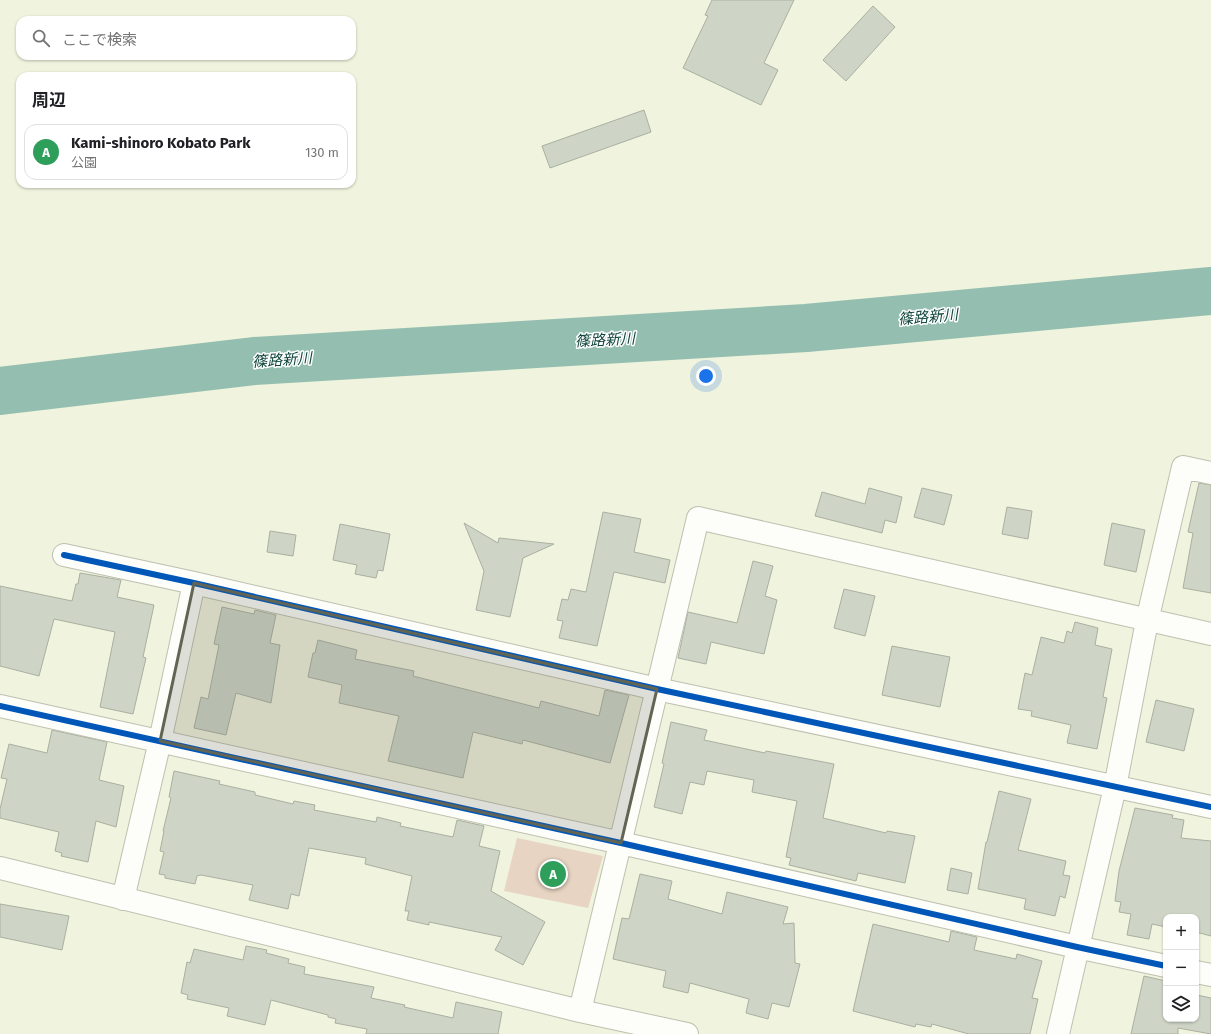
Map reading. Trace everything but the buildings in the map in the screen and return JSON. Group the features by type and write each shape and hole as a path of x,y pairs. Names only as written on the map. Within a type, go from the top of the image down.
{"street":[{"path":"1058,1034 1115,787 1147,621 1183,467 1211,473"},
{"path":"580,1011 698,518 1147,621 1211,634"},
{"path":"64,555 194,583 656,689 1211,807"},
{"path":"123,899 160,741 194,583"},
{"path":"0,706 621,843 1163,965"},
{"path":"0,868 580,1011 687,1034"},
{"path":"1199,973 1211,975"}],"highlighted area":[{"path":"194,583 657,689 621,843 160,741"}],"shaded area":[{"path":"517,838 603,856 588,908 504,891"}],"waterway":[{"name":"篠路新川","path":"0,391 254,361 806,328 1211,291"}],"cycle path":[{"path":"64,555 194,583 657,689 1211,807"},
{"path":"0,706 621,843 1163,965"}],"place":[{"name":"Kami-shinoro Kobato Park","path":"553,874"}]}
